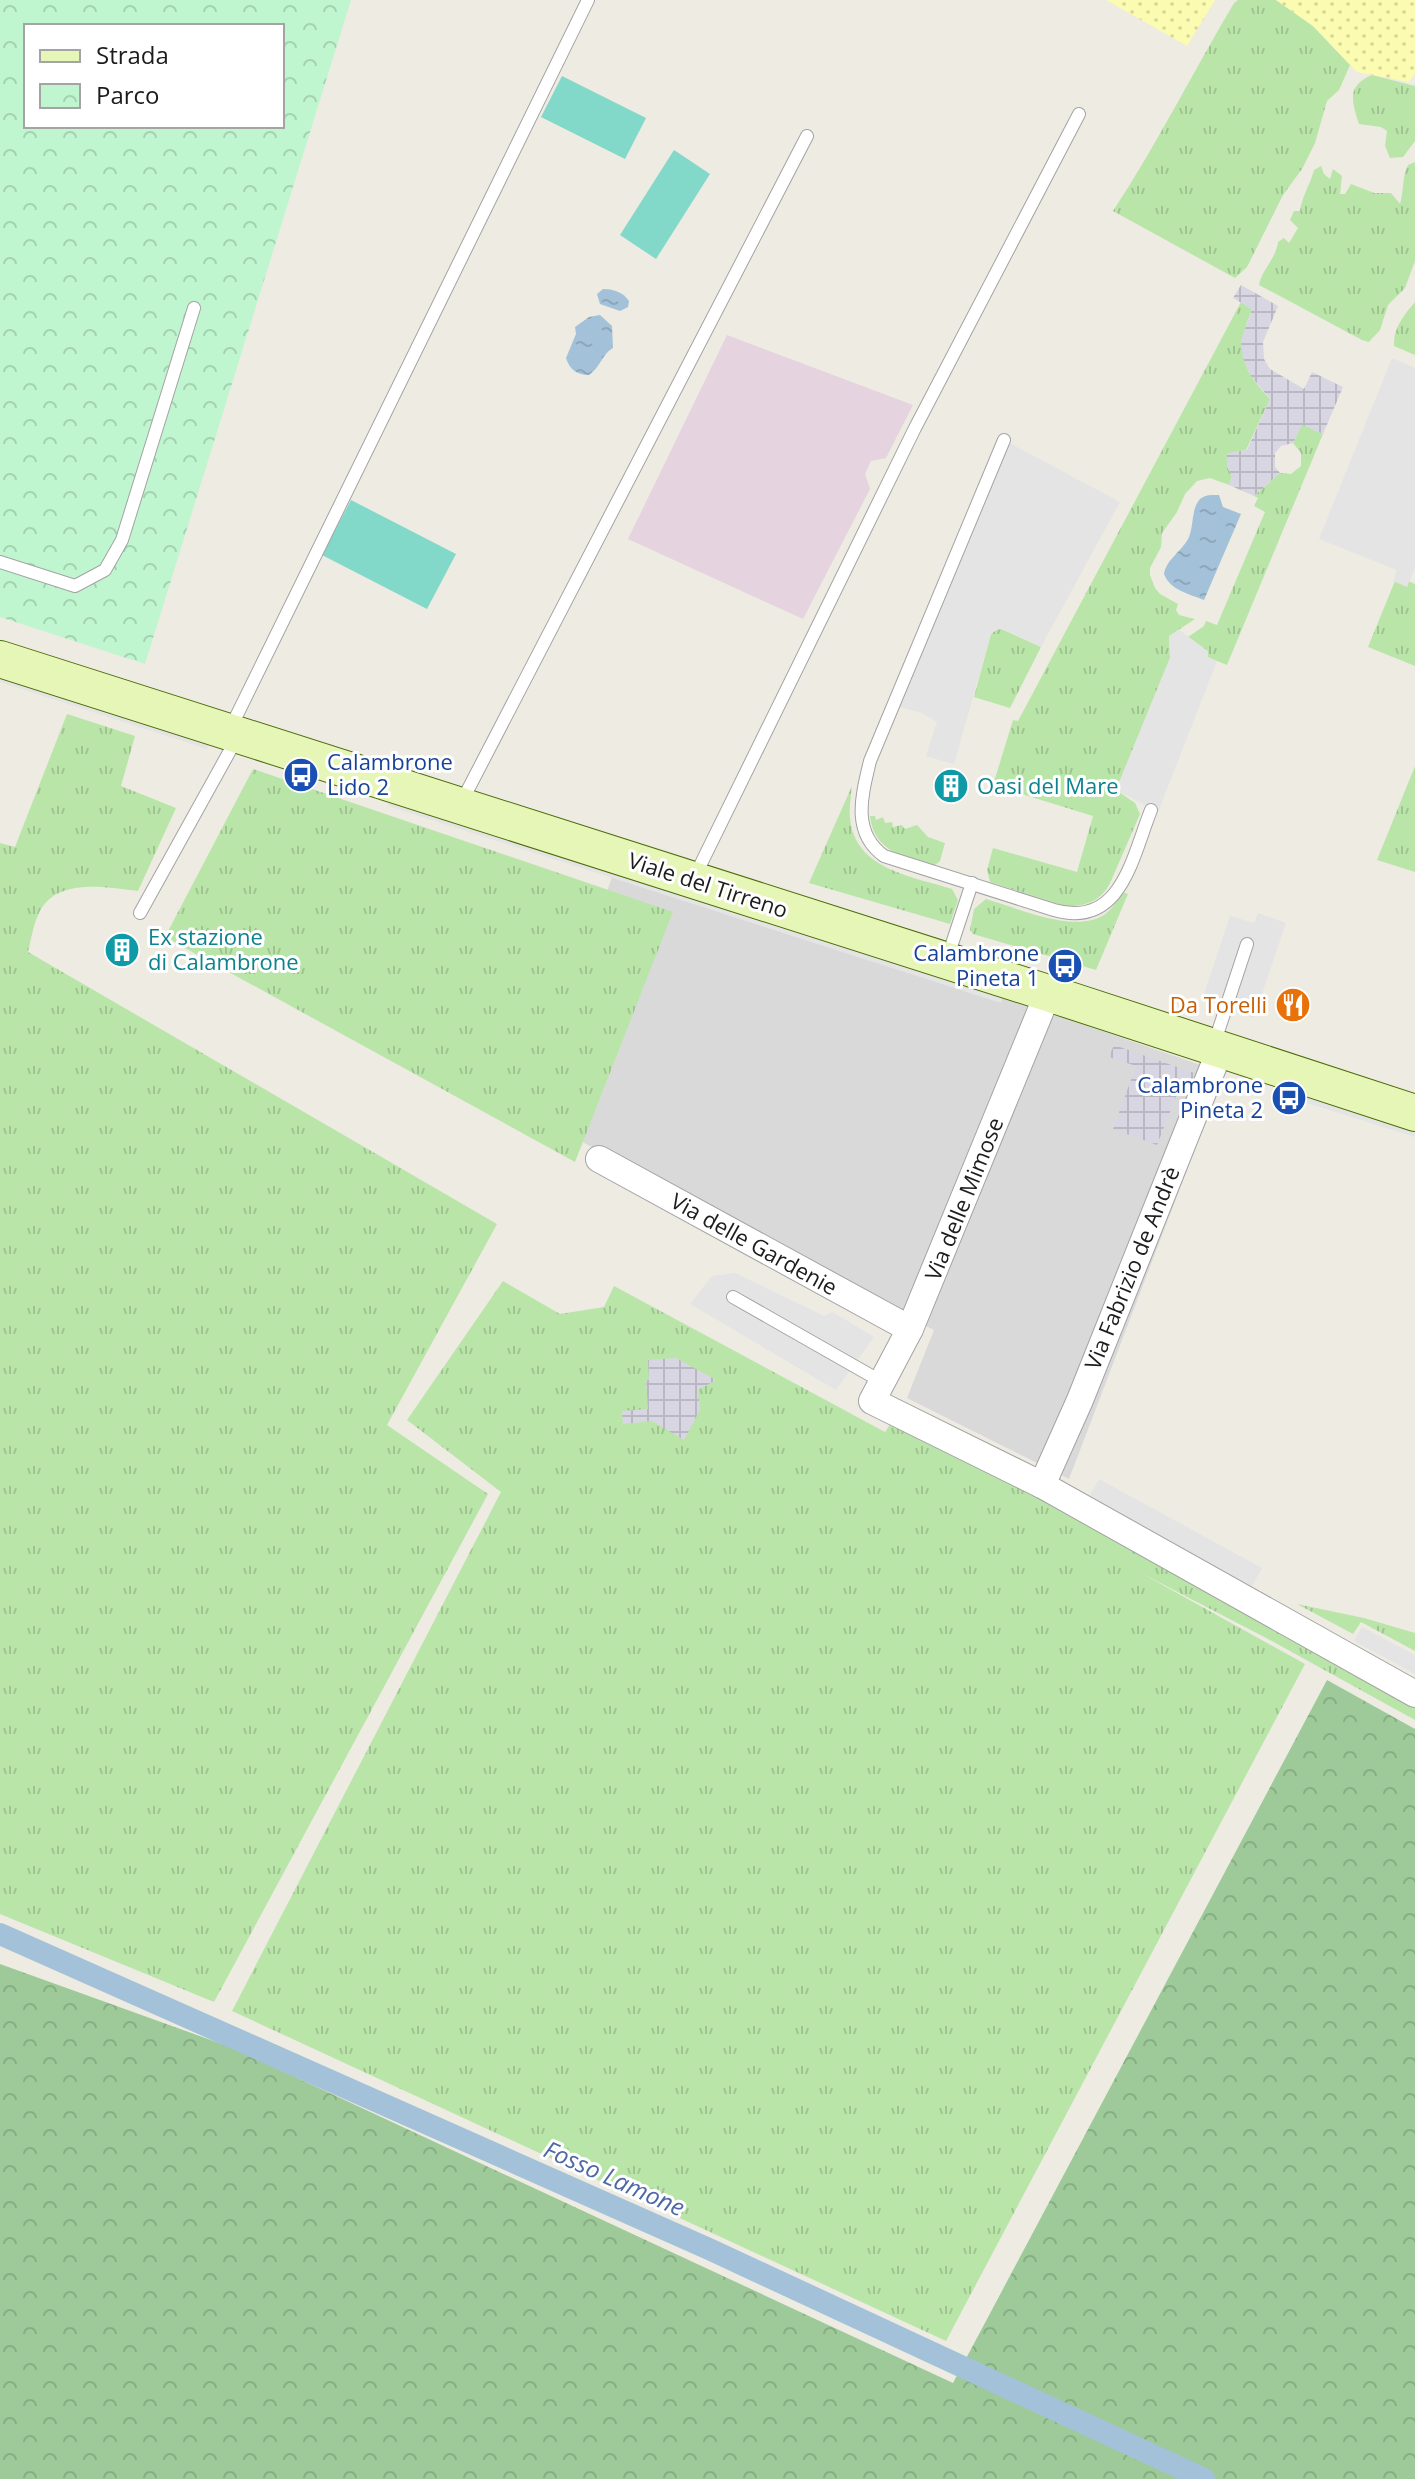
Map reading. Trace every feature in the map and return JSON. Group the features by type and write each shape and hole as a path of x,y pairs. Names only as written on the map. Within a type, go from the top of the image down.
{"main road":[{"name":"Viale del Tirreno","path":"0,659 1415,1113"}],"street":[{"name":"Via delle Mimose","path":"878,1392 910,1329 1048,993"},
{"name":"Via Fabrizio de Andrè","path":"1042,1485 1080,1400 1216,1049"},
{"name":"Via delle Gardenie","path":"599,1159 910,1329"},
{"path":"878,1392 1415,1694"}],"lane":[{"path":"140,913 234,733 588,0"},
{"path":"693,881 915,428 1079,114"},
{"path":"460,806 807,136"},
{"path":"0,562 75,586 105,570 122,540 194,308"},
{"path":"1004,440 870,761 860,803 863,830 874,849 884,856 1065,913 1082,915 1102,907 1116,891 1151,810"},
{"path":"947,961 972,883"},
{"path":"1216,1049 1247,944"},
{"path":"733,1297 878,1392"}],"shaded area":[{"path":"562,76 646,118 625,159 541,117"},
{"path":"674,150 710,174 656,259 620,235"},
{"path":"1241,285 1278,306 1263,342 1264,359 1270,369 1304,389 1312,372 1343,387 1323,434 1302,425 1293,443 1281,446 1275,453 1275,467 1280,473 1254,496 1229,485 1232,477 1227,466 1227,453 1247,450 1270,399 1251,376 1243,358 1241,340 1252,309 1233,298"},
{"path":"727,335 913,405 886,458 871,461 865,474 870,489 803,619 628,539"},
{"path":"1392,358 1415,368 1415,567 1407,587 1393,581 1397,570 1319,539"},
{"name":"Oasi del Mare","path":"1004,440 1120,502 1041,647 1003,629 991,634 954,764 926,756 937,722 922,713 894,705"},
{"path":"351,500 456,554 427,609 322,555"},
{"path":"1179,630 1208,651 1208,657 1217,661 1158,812 1116,790 1170,658 1169,636"},
{"path":"0,674 210,741 207,749 0,682"},
{"path":"390,799 1003,996 1001,1003 388,806"},
{"path":"625,842 1073,990 1067,1019 1224,1073 1069,1479 907,1398 934,1330 840,1283 526,1111"},
{"path":"1258,913 1286,923 1254,1018 1202,1000 1230,916 1254,923"},
{"path":"1114,1045 1203,1076 1200,1085 1183,1079 1157,1145 1113,1129 1136,1066 1109,1057"},
{"path":"1307,1093 1415,1128 1415,1137 1304,1102"},
{"path":"735,1273 824,1316 833,1312 874,1337 836,1390 690,1304 712,1276"},
{"path":"676,1358 716,1380 698,1390 700,1410 684,1440 652,1421 623,1424 622,1411 648,1409 648,1360"},
{"path":"1099,1479 1262,1568 1252,1586 1089,1497"},
{"path":"1362,1627 1415,1655 1415,1674 1354,1641"}],"green space":[{"path":"0,0 351,0 145,664 0,617"},
{"path":"1238,0 1276,0 1313,26 1350,65 1339,90 1327,101 1315,143 1302,169 1283,195 1247,267 1235,278 1113,211"},
{"path":"1372,75 1415,86 1415,141 1403,157 1390,158 1385,146 1387,131 1381,127 1359,124 1353,95 1358,84"},
{"path":"1415,162 1415,261 1405,288 1388,305 1380,330 1369,342 1259,285 1278,242 1284,238 1289,243 1298,228 1290,220 1294,211 1300,211 1314,170 1321,166 1330,179 1333,169 1342,176 1340,194 1345,194 1351,184 1374,193 1391,193 1400,204 1406,169"},
{"path":"1241,302 1252,309 1244,335 1244,357 1252,377 1270,399 1246,450 1227,454 1227,466 1232,477 1229,485 1210,478 1197,481 1185,494 1162,533 1161,547 1150,568 1155,588 1160,594 1178,604 1176,610 1179,615 1195,619 1169,636 1170,658 1116,790 1135,803 1140,814 1111,881 1103,893 1092,901 1065,906 990,882 987,870 993,848 1077,872 1093,816 993,785 1013,720 1018,721"},
{"path":"1415,302 1415,355 1394,346 1394,339 1403,317"},
{"path":"1302,424 1323,434 1227,665 1207,657 1188,637 1204,626 1206,621 1217,625 1265,512 1254,506 1258,498 1254,496 1280,473 1291,474 1301,466 1301,453 1293,443"},
{"path":"1397,576 1415,584 1415,666 1368,647"},
{"path":"999,628 1041,647 1010,708 974,697 991,634"},
{"path":"67,714 135,736 121,786 176,808 138,891 82,887 56,895 38,915 28,952 497,1224 387,1425 488,1494 214,2002 0,1914 0,843 15,847"},
{"path":"1415,766 1415,872 1377,860"},
{"path":"253,769 673,912 575,1162 165,937"},
{"path":"852,786 850,818 854,835 862,849 874,860 903,875 952,889 958,900 950,924 809,883"},
{"path":"870,816 875,816 876,820 883,817 885,823 892,822 893,827 902,825 905,829 917,825 928,837 945,843 940,861 934,866 893,851 878,838"},
{"path":"1123,892 1128,894 1096,970 973,934 970,930 974,909 986,899 1044,917 1075,922 1102,916"},
{"path":"503,1281 560,1314 604,1307 614,1286 885,1432 891,1423 901,1421 1415,1699 1415,1720 1141,1573 1305,1664 946,2341 232,2011 501,1492 407,1420"},
{"path":"1297,1604 1415,1633 1415,1651 1361,1622 1353,1634"},
{"path":"1327,1680 1415,1729 1415,2479 0,2479 0,1964 233,2048 953,2383"}],"sand":[{"path":"1106,0 1215,0 1187,46"},
{"path":"1276,0 1415,0 1415,73 1409,82 1357,72 1313,26"}],"water":[{"path":"603,289 624,295 629,301 628,307 620,311 600,304 597,294"},
{"path":"600,315 612,326 613,348 593,372 581,374 572,369 566,358 576,334 575,327 589,317"},
{"path":"1219,495 1223,507 1241,514 1204,600 1175,588 1164,574 1189,537 1197,503 1205,496"}],"waterway":[{"name":"Fosso Lamone","path":"0,1934 709,2249 1204,2479"}],"place":[{"name":"Calambrone Lido 2","path":"301,775"},
{"name":"Oasi del Mare","path":"951,786"},
{"name":"Ex stazione di Calambrone","path":"122,950"},
{"name":"Calambrone Pineta 1","path":"1065,966"},
{"name":"Da Torelli","path":"1293,1005"},
{"name":"Calambrone Pineta 2","path":"1289,1098"}]}
